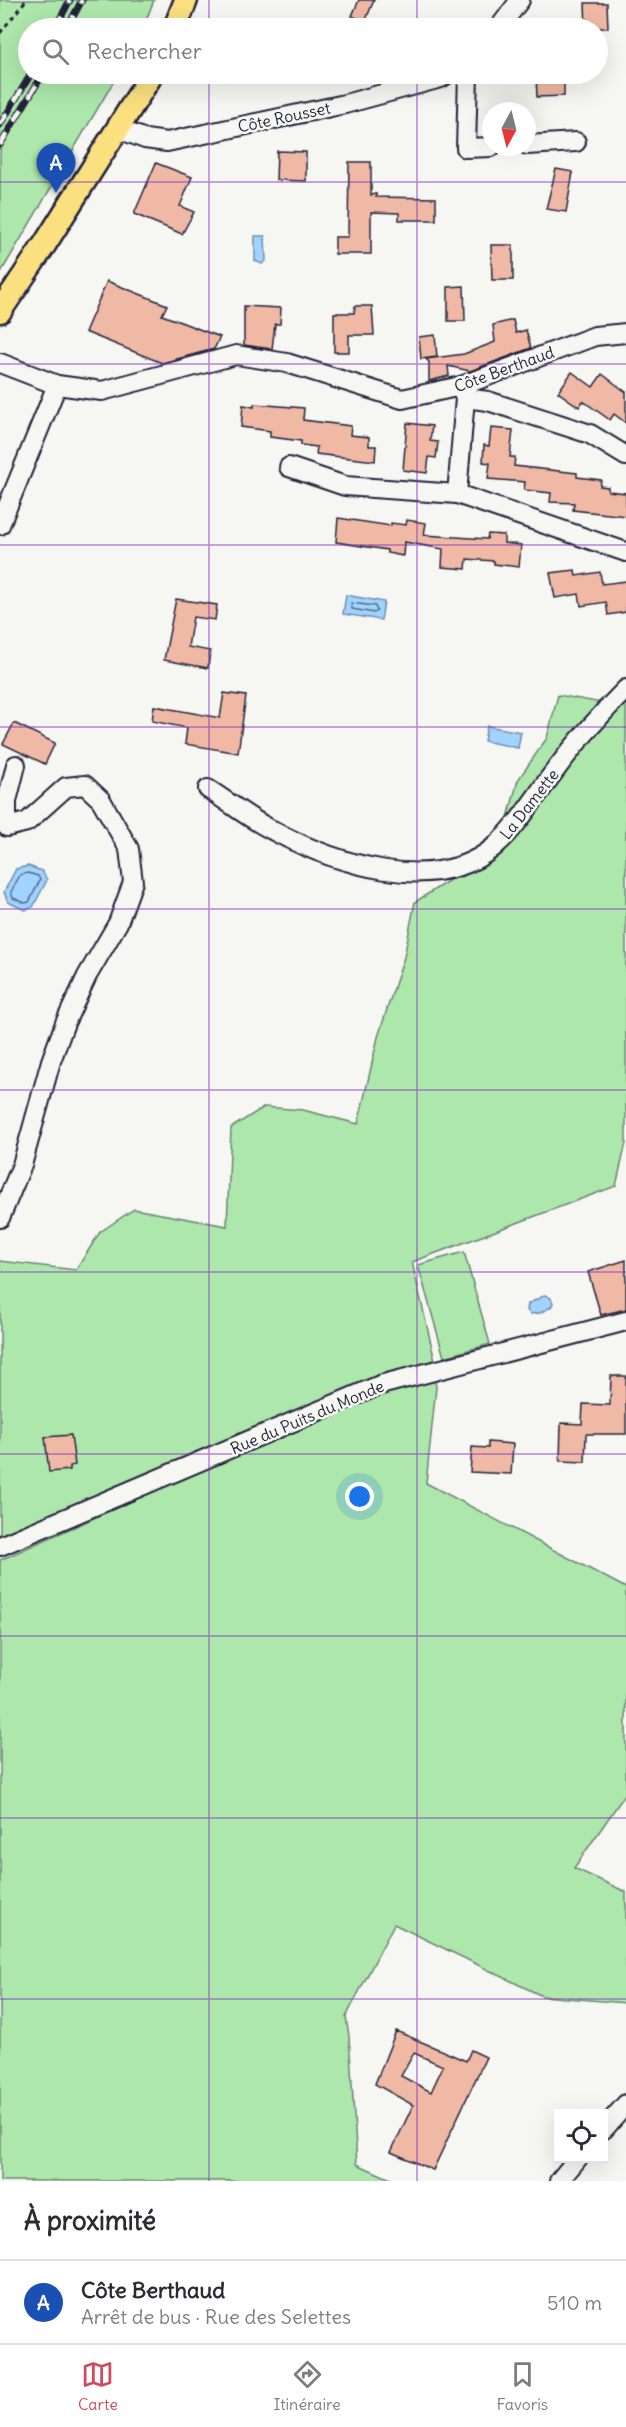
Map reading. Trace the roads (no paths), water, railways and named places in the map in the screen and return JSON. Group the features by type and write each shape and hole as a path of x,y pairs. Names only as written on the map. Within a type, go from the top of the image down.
{"main road":[{"path":"179,18 186,0"},
{"path":"0,311 146,84"}],"street":[{"path":"506,18 520,0"},
{"name":"Côte Rousset","path":"118,129 145,139 167,142 345,104 419,84"},
{"path":"468,84 466,148 482,147"},
{"path":"536,144 576,142"},
{"name":"Côte Berthaud","path":"0,363 57,385 102,391 236,355 287,363 402,399 463,392 595,336 626,333"},
{"path":"0,525 57,385"},
{"path":"457,494 463,392 591,434 626,456"},
{"path":"289,467 345,486 457,494 626,552"},
{"name":"La Damette","path":"208,789 273,831 329,857 390,871 425,873 458,867 493,848 507,834 572,747 626,689"},
{"path":"0,1218 22,1165 51,1061 65,1023 87,976 118,923 133,882 129,849 101,800 85,784 66,787 27,822 7,827 7,801 16,765"},
{"name":"Rue du Puits du Monde","path":"0,1546 380,1385 626,1321"},
{"path":"608,2124 626,2104"},
{"path":"559,2181 574,2163"}],"water":[{"path":"255,236 265,236 266,261 262,264 255,261"},
{"path":"346,595 384,602 381,620 343,614"},
{"path":"487,726 521,732 518,748 484,741"},
{"path":"28,866 42,871 47,880 33,907 25,910 8,902 4,892 16,869"},
{"path":"545,1295 551,1298 553,1303 551,1307 540,1313 530,1314 527,1310 528,1304"}],"railway":[{"path":"60,18 70,0"},
{"path":"72,18 82,0"},
{"path":"0,125 25,84"},
{"path":"0,145 37,84"}],"place":[{"name":"Côte Berthaud","path":"56,193"}]}
